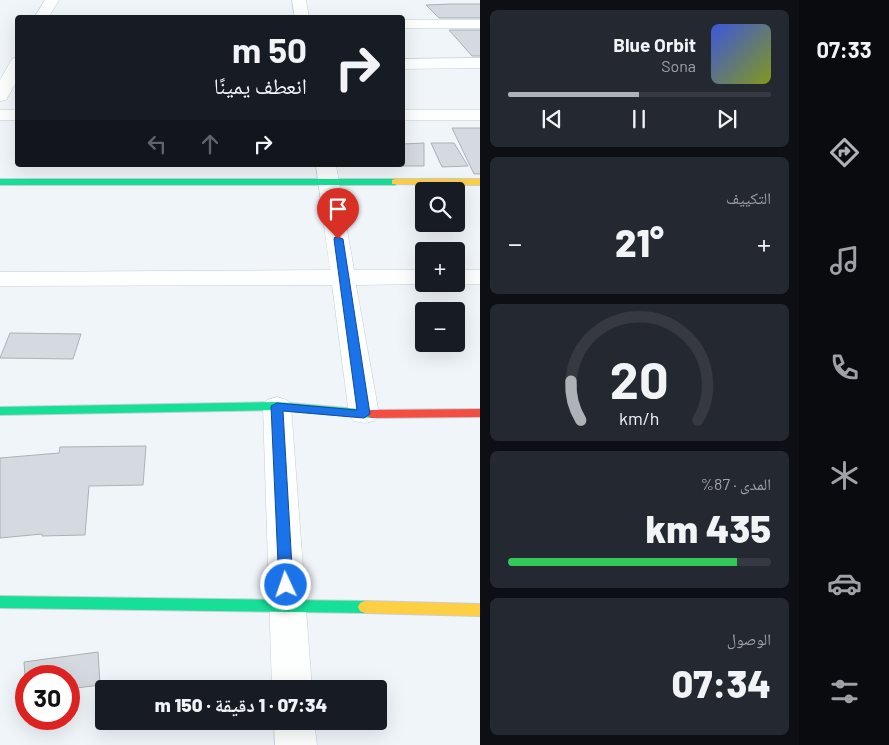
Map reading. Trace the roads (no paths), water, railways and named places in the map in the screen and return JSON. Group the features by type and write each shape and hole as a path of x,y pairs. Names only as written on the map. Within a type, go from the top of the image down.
{"street":[{"path":"43,15 52,0"},
{"path":"300,0 302,15"},
{"path":"405,24 480,24"},
{"path":"405,64 480,64"},
{"path":"0,96 15,66"},
{"path":"0,114 15,114"},
{"path":"405,115 480,115"},
{"path":"328,174 364,414"},
{"path":"0,182 328,174 480,182"},
{"path":"0,279 415,277"},
{"path":"465,277 480,277"},
{"path":"277,406 291,680"},
{"path":"0,411 277,406 364,414 480,413"},
{"path":"0,602 287,605 480,610"},
{"path":"295,730 296,745"}]}
